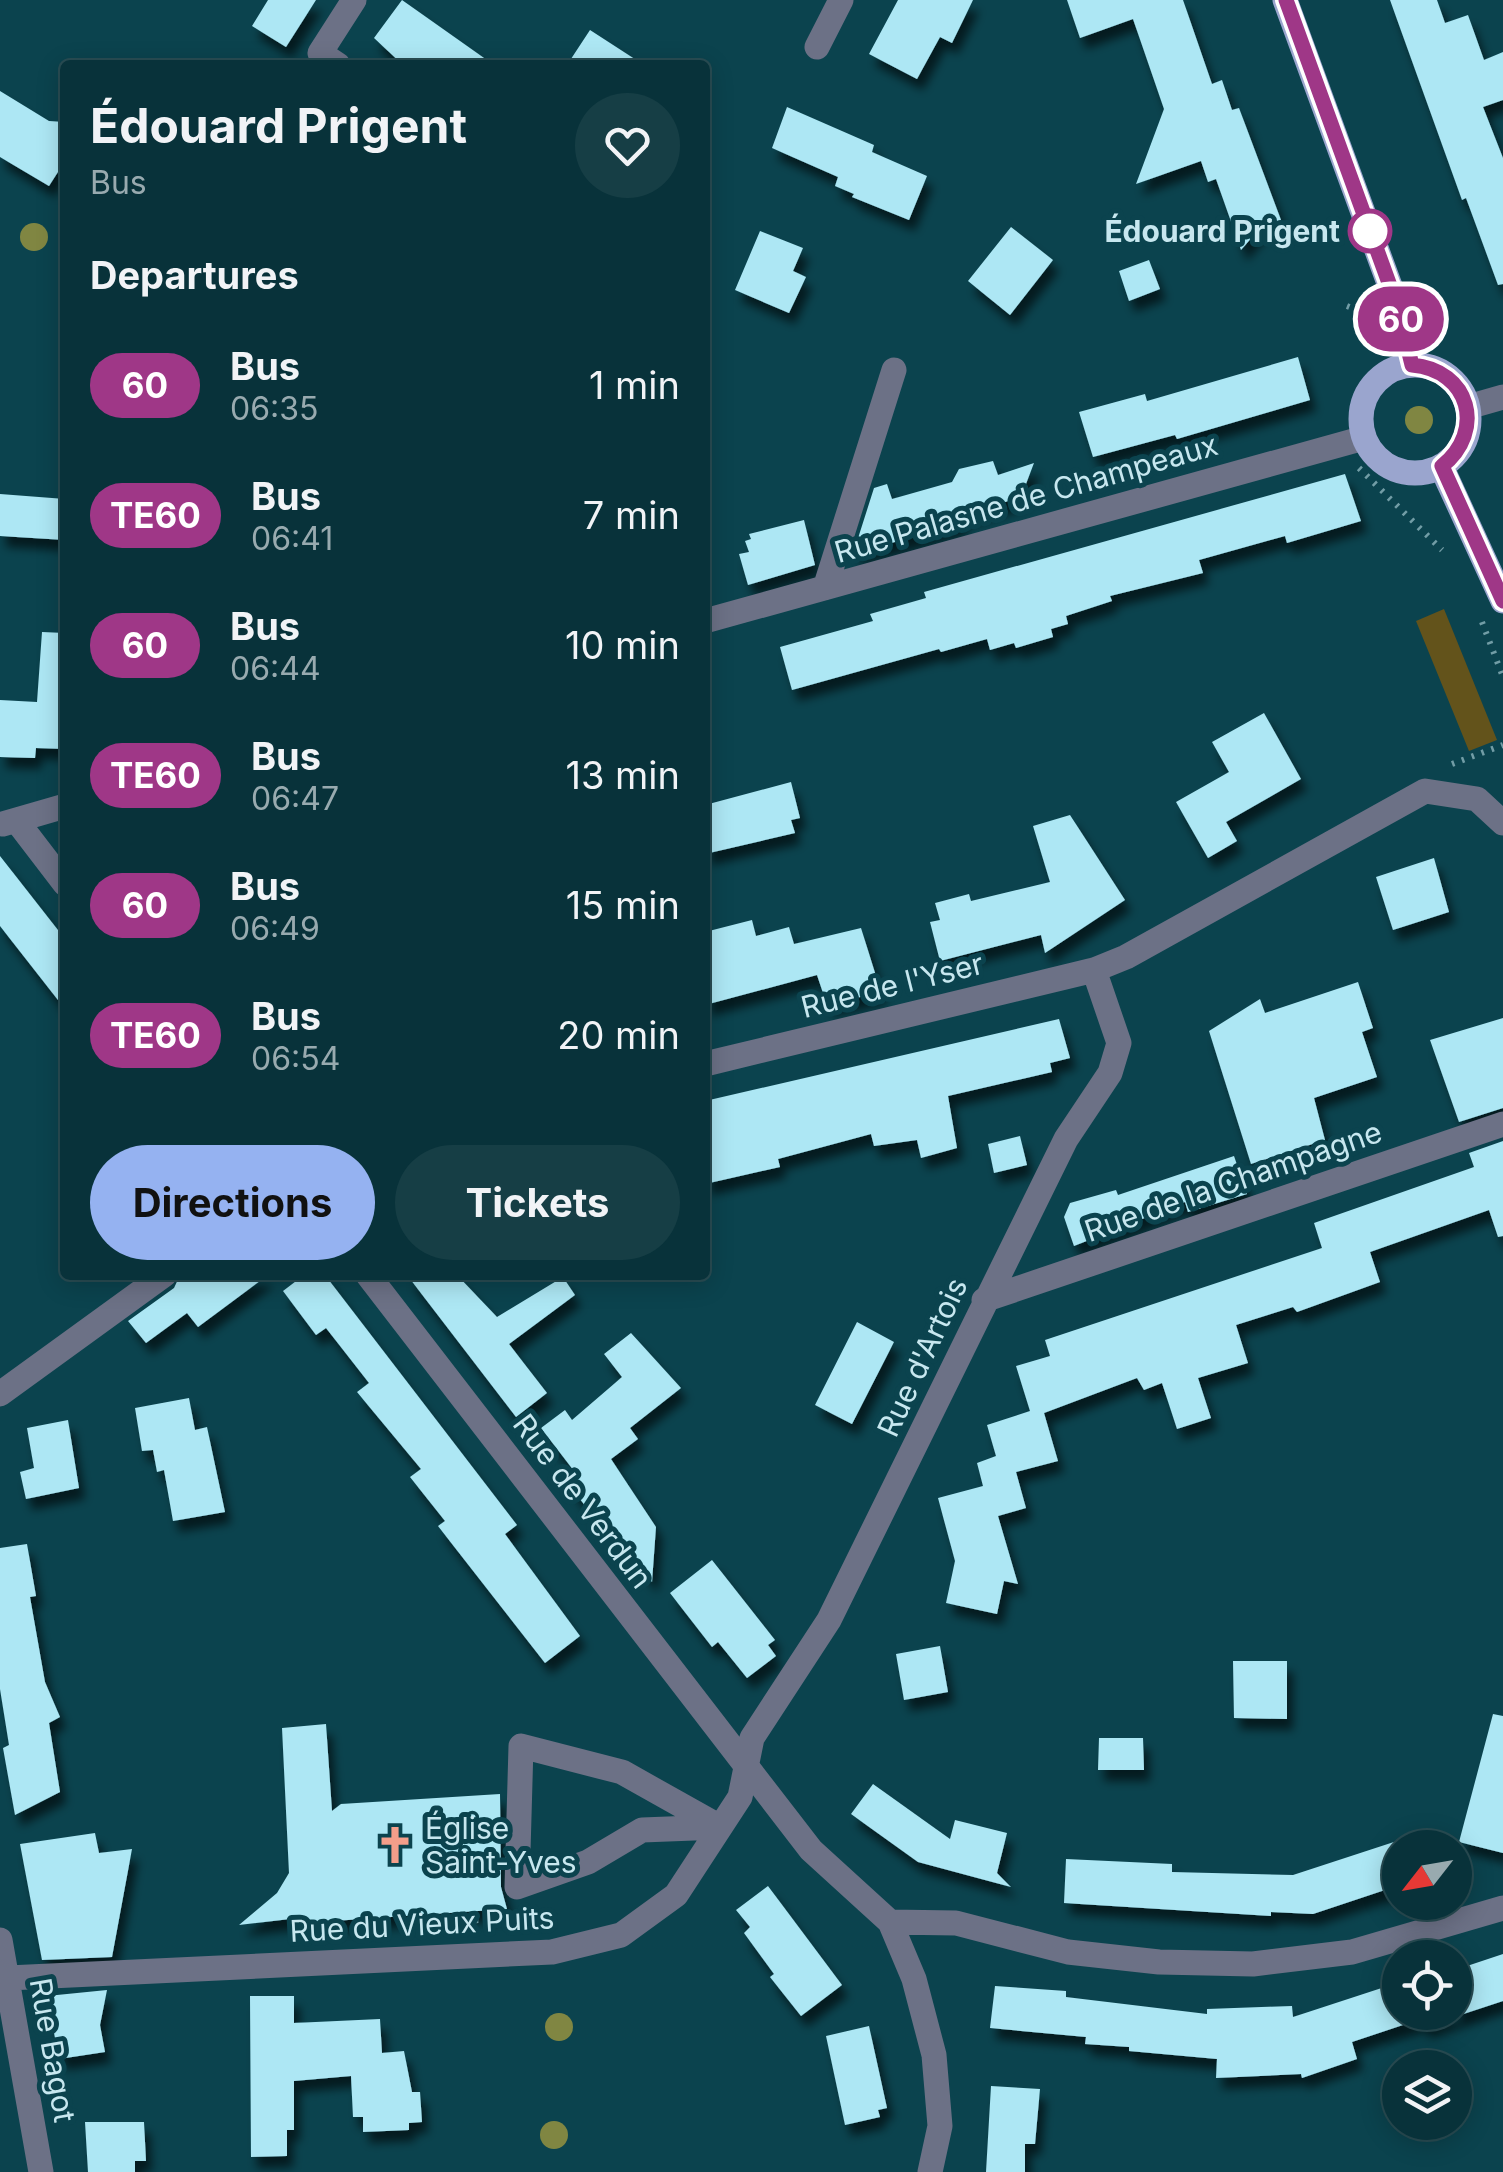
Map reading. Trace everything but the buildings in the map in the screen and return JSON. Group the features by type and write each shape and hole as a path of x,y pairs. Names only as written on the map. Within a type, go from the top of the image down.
{"main road":[{"path":"1286,0 1397,305 1412,365"},
{"path":"1427,366 1453,381 1468,406 1464,441 1442,466 1427,472 1396,470 1372,451 1364,438 1364,402 1372,385 1394,368 1427,366"},
{"path":"1442,466 1503,601"}],"street":[{"path":"330,60 320,53 354,0"},
{"path":"817,47 841,0"},
{"path":"825,588 894,370"},
{"path":"1468,406 1503,397"},
{"name":"Rue Palasne de Champeaux","path":"710,620 1364,438"},
{"path":"1094,970 1126,957 1425,790 1476,799 1503,822"},
{"path":"60,807 8,823 60,879"},
{"name":"Rue de l'Yser","path":"710,1063 1094,970"},
{"name":"Rue d'Artois","path":"746,1767 752,1738 829,1620 885,1512 984,1300 1066,1139 1114,1058 1119,1043 1094,970"},
{"name":"Rue de la Champagne","path":"984,1300 1503,1124"},
{"path":"0,1394 157,1280"},
{"name":"Rue de Verdun","path":"372,1280 810,1850 890,1922"},
{"path":"521,1746 622,1772 720,1827 642,1830 588,1862 517,1887 521,1746"},
{"name":"Rue du Vieux Puits","path":"8,1978 519,1960 552,1952 615,1946 676,1895 740,1797 746,1767"},
{"path":"930,2172 940,2126 934,2055 914,1980 890,1922 956,1923 1068,1952 1159,1962 1253,1964 1352,1952 1503,1908"},
{"name":"Rue Bagot","path":"0,1940 41,2172"}],"path":[{"path":"1364,438 1353,463 1438,544"},
{"path":"462,1912 464,1920 514,1918"}],"shaded area":[{"path":"1444,609 1497,740 1469,751 1416,621"}],"bus line":[{"name":"60","path":"1286,0 1397,305 1412,365 1441,372 1462,392 1468,406 1469,424 1464,441 1455,456 1442,466 1468,533 1503,601"}],"place":[{"name":"Édouard Prigent","path":"1370,231"},
{"name":"Église Saint-Yves","path":"395,1845"}]}
